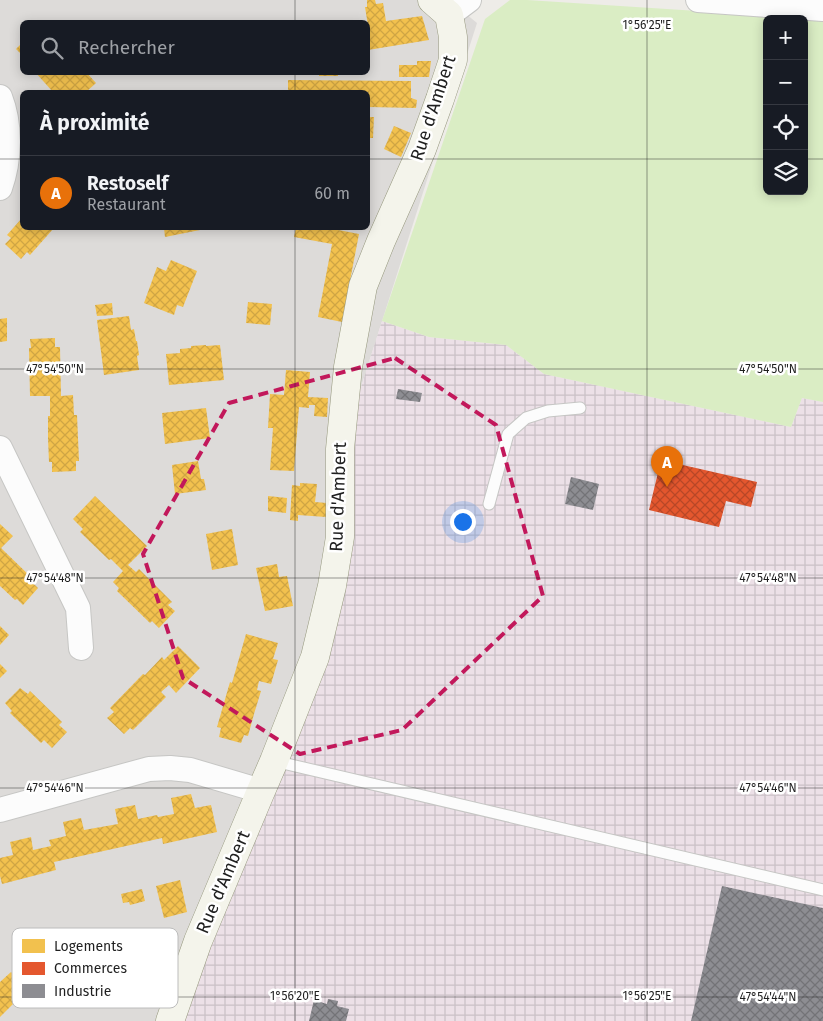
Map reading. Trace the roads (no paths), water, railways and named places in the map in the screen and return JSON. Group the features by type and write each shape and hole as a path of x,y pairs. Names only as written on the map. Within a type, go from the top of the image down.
{"street":[{"path":"698,0 823,9"},
{"name":"Rue d'Ambert","path":"178,998 198,941 274,762 315,657 332,586 340,537 340,449 348,367 363,286 422,149 453,60 450,5"},
{"path":"0,97 8,132 8,155 0,188"},
{"path":"0,448 78,608 81,648"},
{"path":"0,810 149,769 170,768 190,770 261,791"},
{"name":"Rue d'Ambert","path":"170,1021 175,1008"}],"lane":[{"path":"489,504 508,434 526,418 548,411 580,408"},
{"path":"274,762 823,890"}],"place":[{"name":"Restoself","path":"667,487"}]}
